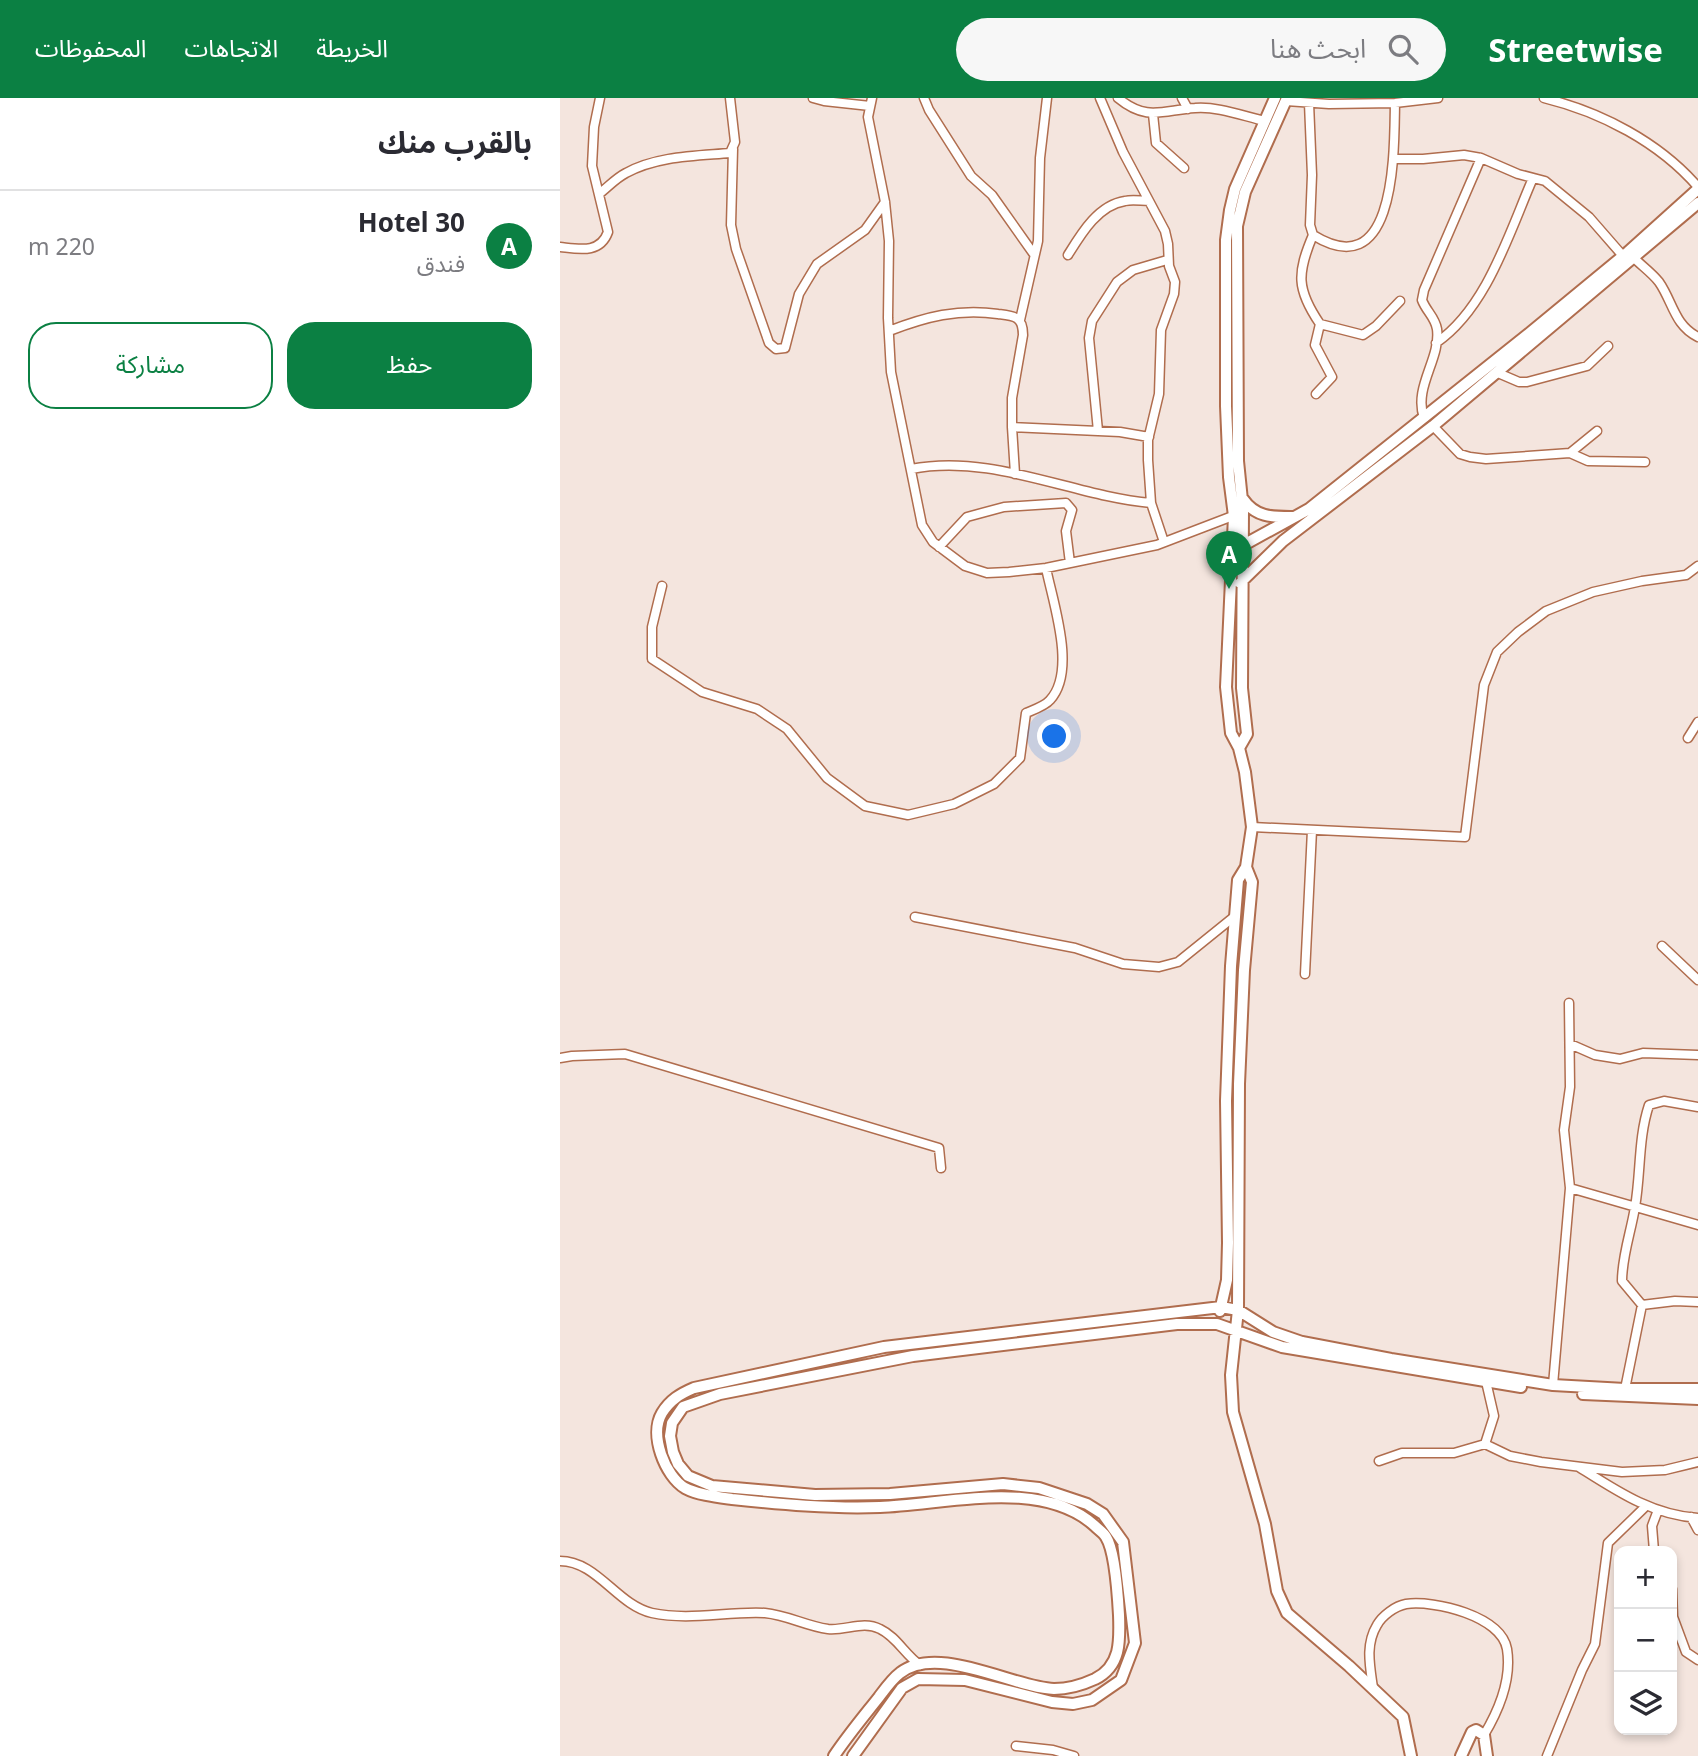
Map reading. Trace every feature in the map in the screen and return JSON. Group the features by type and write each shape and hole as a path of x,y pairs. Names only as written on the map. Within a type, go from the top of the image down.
{"street":[{"path":"560,247 580,250 595,248 604,242 607,227 592,166 594,127 600,98"},
{"path":"730,98 735,142 732,225 736,249 769,343 776,349 785,348 799,294 817,264 865,230 885,202"},
{"path":"813,98 824,102 871,102 868,117 885,202 889,242 888,331 891,372 922,525 939,547 965,566 987,573 1046,568 1164,542 1239,513"},
{"path":"924,98 971,176 992,195 1033,253"},
{"path":"1020,320 1033,253 1038,241 1041,158 1047,98"},
{"path":"1100,98 1123,152 1165,231 1167,260 1175,282 1174,294 1161,330 1159,394 1149,437 1147,460 1151,503 1164,542"},
{"path":"1118,98 1126,105 1153,114 1210,109 1265,121"},
{"path":"1181,98 1188,109"},
{"path":"1282,99 1309,103 1395,103 1438,98"},
{"path":"1238,548 1297,517 1498,373 1629,257 1698,188 1685,172 1633,135 1576,106 1544,98"},
{"path":"1239,513 1229,477 1226,407 1226,240 1235,189 1265,121 1282,99"},
{"path":"1217,1324 1227,1280 1226,1101 1231,966 1238,880 1246,867 1252,827 1249,794 1239,748 1231,733 1226,687 1232,588 1242,496 1238,448 1237,226 1245,192 1282,99"},
{"path":"1309,103 1312,235 1302,260 1303,295 1320,324 1315,345 1332,377 1316,394"},
{"path":"1312,235 1325,243 1343,247 1356,246 1365,241 1384,211 1390,192 1395,103"},
{"path":"1153,114 1156,143 1184,167"},
{"path":"599,194 624,174 644,165 677,158 730,153 733,149"},
{"path":"1393,159 1464,155 1481,158 1545,181 1659,282 1675,317 1689,332 1698,337"},
{"path":"1481,158 1423,290 1422,299 1436,322 1436,343 1422,392 1421,405 1428,422 1460,454 1470,457 1486,459 1570,453 1588,461 1645,462"},
{"path":"1436,343 1451,333 1465,317 1495,267 1533,178"},
{"path":"1068,255 1084,228 1100,214 1126,201 1149,201"},
{"path":"1232,588 1283,541 1698,203"},
{"path":"1098,432 1088,338 1092,321 1117,282 1133,270 1167,260"},
{"path":"1320,324 1363,335 1400,301"},
{"path":"888,331 919,319 948,313 978,311 1020,320 1023,335 1012,398 1015,474"},
{"path":"1498,373 1519,382 1527,382 1587,366 1608,346"},
{"path":"1012,427 1149,437"},
{"path":"1570,453 1598,431"},
{"path":"911,469 941,466 1015,474 1121,499 1151,503"},
{"path":"1242,496 1249,507 1258,513 1269,517 1297,517"},
{"path":"939,547 968,517 1004,507 1066,503 1072,510 1066,531 1070,563"},
{"path":"1238,548 1242,580 1242,688 1247,734 1239,748"},
{"path":"1252,827 1465,837 1484,685 1497,652 1546,611 1593,592 1642,580 1686,575 1698,566"},
{"path":"662,586 652,627 652,659 702,692 757,709 787,729 827,778 865,806 908,815 954,804 994,785 1020,758 1026,713 1050,701 1062,676 1062,653 1046,568"},
{"path":"1688,738 1698,722"},
{"path":"1305,974 1312,830"},
{"path":"1246,867 1252,882 1244,970 1239,1084 1238,1310 1230,1375 1233,1412 1265,1524 1277,1591 1287,1614 1403,1717 1411,1756"},
{"path":"915,917 1075,948 1123,964 1158,967 1178,962 1235,916"},
{"path":"1662,946 1698,980"},
{"path":"1553,1385 1570,1188 1564,1130 1570,1087 1569,1003"},
{"path":"1570,1044 1595,1055 1620,1059 1643,1053 1698,1055"},
{"path":"560,1058 625,1055 939,1148 941,1168"},
{"path":"1642,1305 1622,1282 1622,1261 1636,1205 1642,1126 1649,1105 1664,1101 1698,1107"},
{"path":"1570,1188 1698,1224"},
{"path":"1642,1305 1675,1301 1698,1302"},
{"path":"1625,1389 1642,1305"},
{"path":"834,1756 899,1673 920,1665 960,1665 1052,1689 1071,1688 1109,1670 1118,1655 1120,1641 1118,1595 1106,1536 1070,1508 1035,1499 1004,1497 879,1507 816,1506 717,1497 687,1489 672,1477 661,1457 658,1434 660,1415 676,1396 694,1388 884,1347 1221,1307 1238,1310 1273,1332 1301,1342 1549,1391 1638,1398 1698,1399"},
{"path":"853,1756 902,1688 918,1679 965,1680 1052,1702 1073,1704 1091,1700 1121,1680 1135,1643 1123,1542 1103,1514 1087,1504 1039,1488 1003,1484 890,1494 815,1496 712,1486 688,1476 678,1464 673,1452 670,1436 672,1423 682,1407 731,1392 913,1356 1177,1324 1217,1324 1282,1347 1485,1378 1625,1389 1698,1389"},
{"path":"1485,1378 1494,1416 1485,1444"},
{"path":"1379,1461 1402,1452 1454,1453 1485,1444 1510,1455 1622,1472 1665,1470 1698,1462"},
{"path":"1576,1466 1632,1501 1675,1516 1694,1518 1698,1531"},
{"path":"1548,1756 1595,1644 1608,1543 1646,1506"},
{"path":"1654,1546 1652,1526 1658,1510"},
{"path":"560,1562 569,1561 585,1567 623,1598 650,1612 690,1617 777,1614 828,1629 870,1625 894,1638 912,1660 920,1665"},
{"path":"1373,1688 1368,1647 1377,1625 1387,1614 1406,1604 1447,1607 1474,1615 1498,1633 1507,1648 1506,1684 1498,1712 1484,1735 1487,1756"},
{"path":"1673,1609 1686,1652 1698,1660"},
{"path":"1461,1756 1472,1732 1476,1730 1484,1735"},
{"path":"1016,1746 1053,1750 1074,1756"}],"place":[{"name":"30 Hotel","path":"1229,589"}]}
